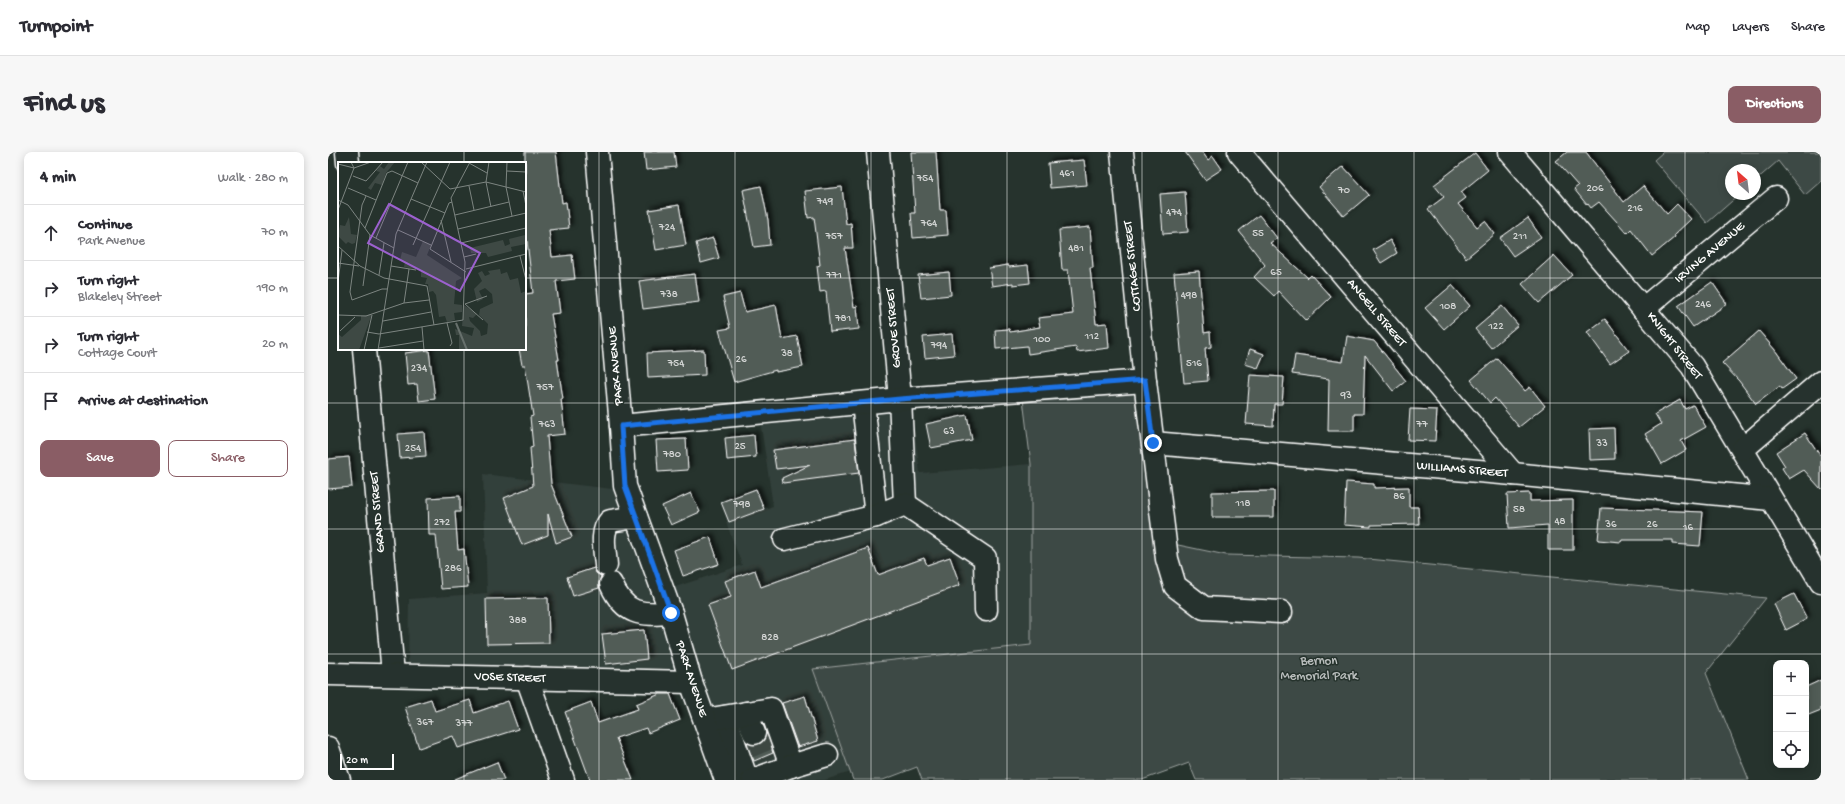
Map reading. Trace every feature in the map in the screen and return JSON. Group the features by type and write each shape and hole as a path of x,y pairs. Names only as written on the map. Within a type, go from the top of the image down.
{"street":[{"path":"347,152 348,162"},
{"name":"PARK AVENUE","path":"597,152 625,486 671,613 691,682 715,718 726,780"},
{"name":"GROVE STREET","path":"878,152 900,399 906,504"},
{"name":"COTTAGE STREET","path":"1122,152 1145,380 1167,559 1175,586 1204,608 1281,612"},
{"name":"ANGELL STREET","path":"1239,152 1513,474"},
{"name":"KNIGHT STREET","path":"1510,152 1692,366 1743,449 1821,582"},
{"name":"IRVING AVENUE","path":"1643,308 1776,198"},
{"name":"GRAND STREET","path":"364,350 393,674"},
{"path":"621,426 900,399 1145,380"},
{"path":"1743,449 1821,382"},
{"path":"863,403 876,516"},
{"name":"WILLIAMS STREET","path":"1153,443 1513,474 1772,499"},
{"path":"785,540 876,516 906,504 985,558 986,610"},
{"path":"636,517 610,521 606,526 604,546 608,574 616,594 626,606 644,614 671,613"},
{"name":"VOSE STREET","path":"328,674 393,674 691,682"},
{"path":"527,678 563,780"},
{"path":"747,780 715,718 770,709 792,766"},
{"path":"746,713 754,733"},
{"path":"328,748 339,780"},
{"path":"763,770 792,766 827,755"}],"shaded area":[{"path":"910,395 920,473 1031,464 1031,645 813,669 851,772 825,780 735,780 702,682 408,663 409,599 487,593 483,474 613,489 654,594 742,565 726,522 773,506 758,406"}],"green space":[{"path":"1663,152 1821,152 1821,181 1805,195 1778,161 1761,176 1761,164 1725,164 1725,200 1733,200 1707,223 1654,160"},
{"name":"Bernon Memorial Park","path":"1137,385 1159,541 1226,555 1358,558 1766,598 1706,673 1749,780 1196,780 1189,763 1142,780 922,780 917,767 883,780 853,780 813,669 1031,645 1031,464 1022,391"}],"building":[{"path":"525,152 556,152 562,203 566,202 569,228 549,230 552,257 572,255 575,279 556,281 560,313 551,314 559,360 557,360 563,399 561,399 565,434 547,436 551,484 572,537 556,543 548,514 548,535 522,545 504,498 533,486 530,448 533,447 530,417 533,416 525,365 522,365 519,350 526,350 526,294 533,293 526,241"},
{"path":"644,152 674,152 676,167 646,170"},
{"path":"911,152 936,152 940,210 946,210 948,235 913,238 911,213 915,213"},
{"path":"1185,152 1202,152 1208,160 1213,156 1222,169 1205,180"},
{"path":"1567,152 1586,152 1624,202 1643,186 1667,214 1677,204 1691,219 1674,235 1675,237 1652,256 1631,229 1627,233 1599,202 1591,208 1588,204 1587,205 1574,189 1578,186 1556,161"},
{"path":"1475,153 1488,170 1461,192 1466,198 1458,204 1477,227 1485,221 1495,234 1466,258 1428,209 1444,197 1434,185"},
{"path":"1084,160 1087,185 1050,188 1048,163"},
{"path":"1343,166 1369,195 1344,216 1319,187"},
{"path":"761,186 768,220 770,245 754,247 743,190"},
{"path":"842,187 846,224 851,223 853,248 845,248 854,307 857,306 859,329 830,332 826,291 820,292 817,266 820,265 814,217 808,218 805,191"},
{"path":"1185,192 1188,232 1163,234 1160,194"},
{"path":"679,205 686,245 656,250 649,210"},
{"path":"1259,215 1277,238 1270,243 1308,278 1311,275 1331,297 1306,321 1278,291 1274,296 1254,277 1265,265 1239,231"},
{"path":"1528,218 1541,237 1513,256 1500,238"},
{"path":"1090,227 1093,268 1090,268 1096,324 1107,323 1109,348 1077,352 1076,347 1028,354 1027,346 996,349 995,330 1009,329 1010,332 1040,327 1038,318 1073,314 1068,270 1062,270 1059,230"},
{"path":"713,238 719,258 701,263 696,243"},
{"path":"1390,240 1397,253 1381,263 1373,250"},
{"path":"1554,255 1572,275 1539,303 1522,284"},
{"path":"1008,265 1009,267 1028,265 1030,283 1013,285 1013,283 992,286 989,268"},
{"path":"1199,271 1204,333 1210,332 1211,347 1205,348 1208,381 1184,383 1174,273"},
{"path":"949,272 951,295 921,298 918,275"},
{"path":"695,274 699,302 643,309 639,281"},
{"path":"1712,282 1727,304 1693,327 1678,306"},
{"path":"1452,285 1470,306 1444,329 1425,308"},
{"path":"740,293 745,312 776,305 782,339 797,336 803,367 776,372 776,370 734,382 719,330 730,328 723,297"},
{"path":"1502,306 1518,325 1491,348 1475,329"},
{"path":"1605,319 1629,351 1610,364 1587,332"},
{"path":"1759,331 1796,379 1782,389 1780,386 1756,404 1739,381 1722,363"},
{"path":"952,334 954,355 925,358 923,337"},
{"path":"1347,336 1374,341 1406,381 1393,391 1365,355 1363,414 1354,414 1354,431 1328,431 1329,379 1292,374 1295,355 1343,362"},
{"path":"1250,349 1264,354 1258,368 1245,364"},
{"path":"429,350 435,399 419,401 417,384 408,385 405,353"},
{"path":"704,350 705,375 648,378 647,353"},
{"path":"1497,358 1525,391 1530,387 1545,406 1519,427 1495,398 1490,403 1471,380"},
{"path":"1250,375 1284,377 1282,404 1274,404 1273,426 1246,424"},
{"path":"1680,400 1685,409 1693,405 1706,427 1681,441 1686,450 1662,464 1645,434 1661,424 1655,414"},
{"path":"1410,409 1437,410 1435,441 1408,440"},
{"path":"967,415 972,440 931,448 926,424"},
{"path":"1614,428 1615,459 1590,460 1589,429"},
{"path":"424,432 426,456 400,458 398,434"},
{"path":"1805,433 1821,457 1821,489 1804,470 1789,479 1782,468 1785,466 1776,452"},
{"path":"754,435 756,457 727,460 725,438"},
{"path":"686,439 688,470 658,472 656,440"},
{"path":"855,439 859,473 783,483 782,478 810,465 776,469 773,450"},
{"path":"349,457 352,487 328,489 328,459"},
{"path":"1346,482 1374,484 1374,488 1409,487 1409,507 1418,507 1419,524 1371,525 1371,527 1344,525"},
{"path":"756,489 764,509 729,522 721,502"},
{"path":"1274,491 1274,517 1212,517 1212,492"},
{"path":"691,493 700,512 671,525 662,506"},
{"path":"1530,493 1530,501 1573,500 1573,550 1548,550 1548,525 1509,528 1507,494"},
{"path":"460,496 460,512 455,512 458,550 464,549 468,587 441,589 436,535 429,535 428,498"},
{"path":"1601,508 1703,512 1700,546 1673,544 1673,540 1622,540 1621,542 1598,540"},
{"path":"710,537 719,564 683,576 674,550"},
{"path":"868,548 878,575 924,558 927,565 950,557 960,585 732,670 708,605 731,597 725,581 755,570 761,587"},
{"path":"594,568 596,573 601,576 599,588 573,596 567,577"},
{"path":"1794,594 1807,619 1786,630 1774,604"},
{"path":"548,598 549,643 487,644 486,599"},
{"path":"644,630 647,659 606,664 602,634"},
{"path":"1821,680 1821,710 1809,715 1809,696 1809,686"},
{"path":"660,694 670,694 680,720 648,733 646,728 616,738 633,780 590,780 565,712 591,702 598,723 638,709 636,704"},
{"path":"805,696 818,741 798,747 782,703"},
{"path":"431,699 435,711 470,700 474,713 508,701 518,729 458,748 453,736 419,748 405,707"},
{"path":"766,733 773,753 754,761 747,743 753,745 759,744 764,740"},
{"path":"497,762 504,780 455,780 455,779"}],"tunnel":[{"path":"754,733 764,757"}],"route":[{"path":"671,613 625,486 621,426 900,399 1145,380 1153,443"}]}
